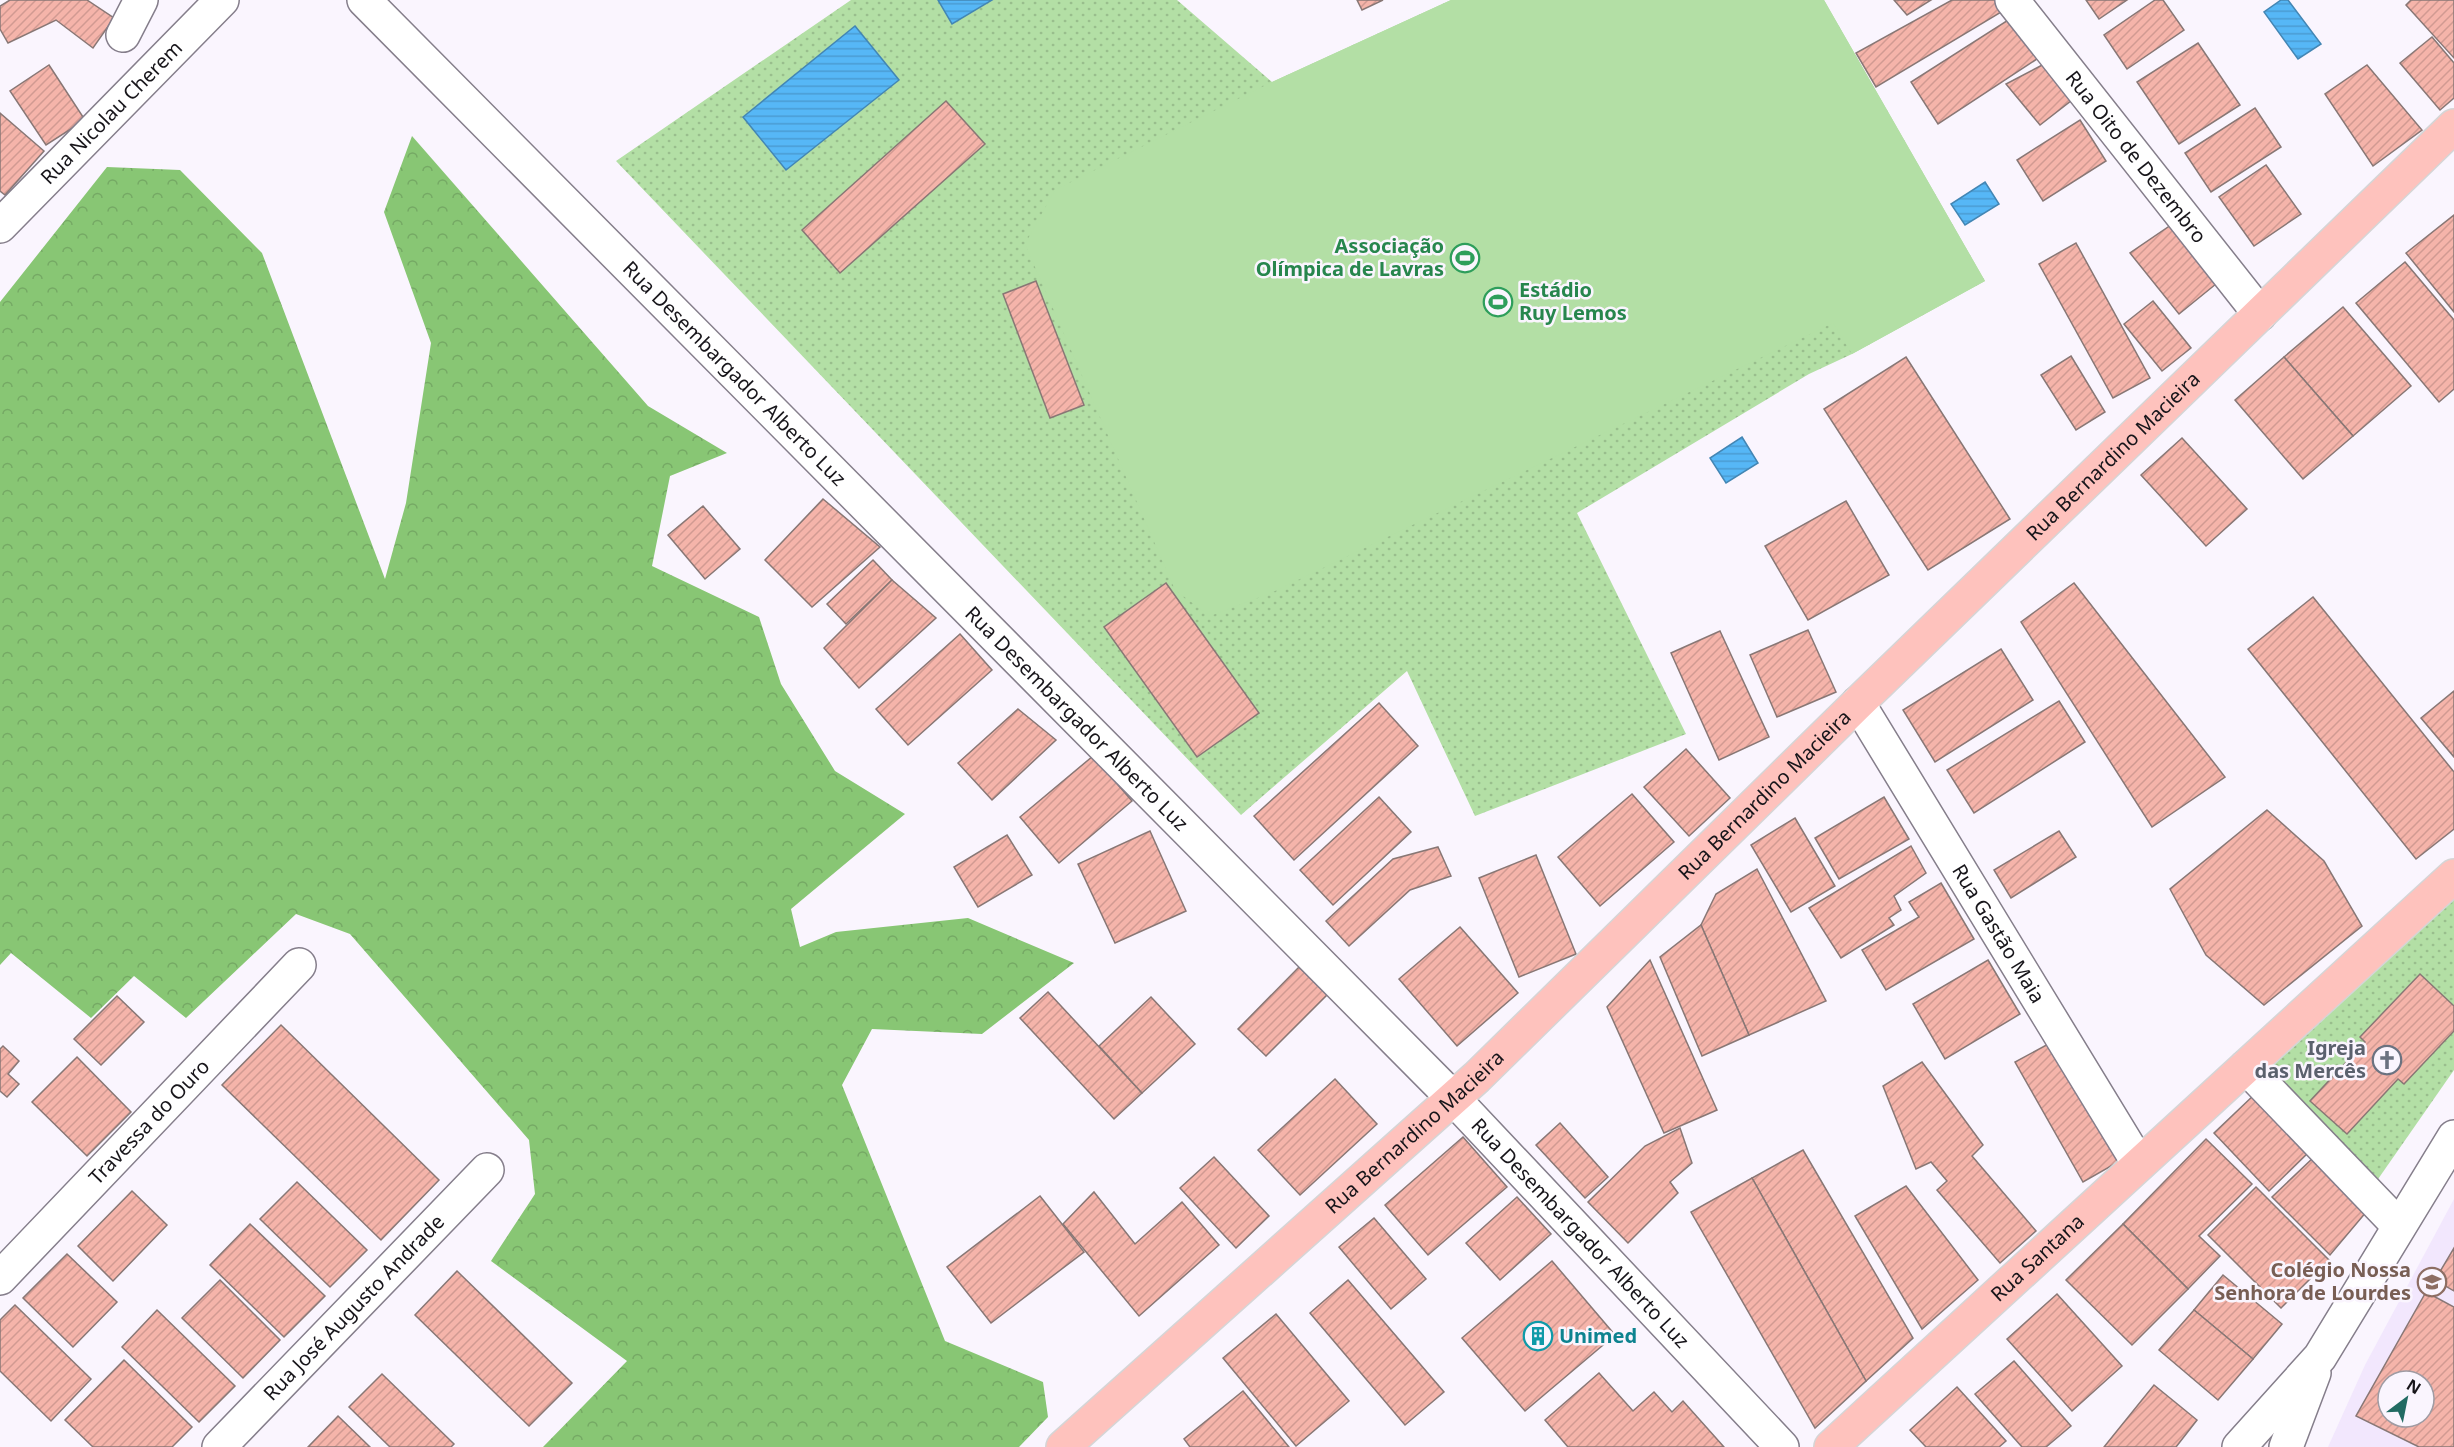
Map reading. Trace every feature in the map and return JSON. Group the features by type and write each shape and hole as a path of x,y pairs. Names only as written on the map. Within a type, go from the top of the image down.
{"main road":[{"name":"Rua Bernardino Macieira","path":"1063,1447 1453,1098 2454,126"},
{"name":"Rua Santana","path":"1831,1447 2454,876"}],"street":[{"path":"123,34 141,0"},
{"name":"Rua Nicolau Cherem","path":"0,226 222,0"},
{"name":"Rua Desembargador Alberto Luz","path":"364,0 1453,1098 1782,1447"},
{"name":"Rua Oito de Dezembro","path":"2012,0 2260,314"},
{"name":"Rua Gastão Maia","path":"1858,703 2139,1164"},
{"name":"Travessa do Ouro","path":"0,1278 299,965"},
{"path":"2246,1067 2398,1226"},
{"path":"2286,1447 2320,1357 2454,1137"},
{"name":"Rua José Augusto Andrade","path":"219,1447 487,1170"},
{"path":"2239,1447 2320,1357"}],"shaded area":[{"name":"Colégio Nossa Senhora de Lourdes","path":"2454,1199 2454,1447 2328,1447 2365,1365"}],"green space":[{"name":"Associação Olímpica de Lavras","path":"851,0 1177,0 1272,82 1451,0 1824,0 1985,281 1852,354 1809,374 1577,513 1686,734 1475,816 1407,671 1241,815 616,161"},
{"name":"Associação Olímpica de Lavras","path":"1451,0 1824,0 1985,281 1852,354 1833,323 1273,592 1210,616 1175,590 1025,244 1055,190 1272,82"},
{"path":"412,136 648,406 727,453 670,476 652,566 759,617 781,684 835,771 905,814 791,909 800,947 836,932 968,918 1074,963 982,1034 872,1029 842,1085 945,1341 1043,1382 1048,1417 1019,1447 543,1447 627,1361 491,1261 535,1194 529,1140 350,934 296,914 186,1018 134,976 91,1018 11,953 0,965 0,302 107,167 180,170 262,253 385,579 406,503 431,343 384,212"},
{"path":"2454,892 2454,1070 2376,1182 2266,1068"}],"water":[{"path":"938,0 992,0 952,24"},
{"path":"2281,0 2288,0 2321,44 2298,59 2264,12"},
{"path":"855,26 899,80 786,170 743,117"},
{"path":"1985,182 1999,204 1965,225 1951,204"},
{"path":"1742,437 1758,463 1726,483 1710,458"}],"building":[{"path":"10,0 87,0 114,18 93,48 56,20 8,43 0,29 0,6"},
{"path":"1357,0 1383,0 1362,10"},
{"path":"1894,0 1931,0 1907,15"},
{"path":"1952,0 2007,0 2013,5 1876,87 1856,53"},
{"path":"2086,0 2127,0 2099,19"},
{"path":"2155,0 2163,0 2184,30 2127,69 2104,35"},
{"path":"2411,0 2454,0 2454,58 2406,5"},
{"path":"2016,15 2043,55 1938,124 1911,82"},
{"path":"2432,37 2454,63 2454,98 2440,110 2400,63"},
{"path":"2198,43 2240,105 2179,144 2137,82"},
{"path":"2046,63 2072,100 2040,125 2006,84"},
{"path":"49,65 85,120 46,145 10,91"},
{"path":"2367,65 2422,130 2373,166 2325,94"},
{"path":"946,101 985,144 840,273 802,230"},
{"path":"2255,108 2281,147 2211,192 2185,153"},
{"path":"0,113 44,151 5,195 0,191"},
{"path":"2080,120 2106,161 2043,201 2017,160"},
{"path":"2266,165 2301,214 2254,246 2219,197"},
{"path":"2454,215 2454,312 2406,253"},
{"path":"2171,225 2216,284 2179,314 2130,253"},
{"path":"2076,243 2150,378 2113,398 2039,264"},
{"path":"2405,262 2454,320 2454,389 2439,402 2356,303"},
{"path":"1036,281 1084,405 1050,418 1003,294"},
{"path":"2153,301 2191,348 2162,371 2124,324"},
{"path":"2343,307 2411,386 2353,436 2284,357"},
{"path":"2071,356 2105,412 2076,430 2041,375"},
{"path":"1906,357 2010,519 1928,570 1824,409"},
{"path":"2284,357 2353,436 2303,479 2235,400"},
{"path":"2182,438 2247,509 2206,546 2141,475"},
{"path":"823,499 880,547 812,607 765,560"},
{"path":"1846,501 1889,575 1808,620 1765,546"},
{"path":"703,506 740,549 705,579 668,535"},
{"path":"873,560 892,580 846,624 827,604"},
{"path":"892,580 936,618 859,688 824,648"},
{"path":"1166,583 1259,713 1197,757 1104,627"},
{"path":"2074,583 2225,777 2152,827 2021,622"},
{"path":"2313,597 2454,772 2454,829 2416,859 2248,649"},
{"path":"1808,630 1836,692 1777,717 1750,655"},
{"path":"1720,631 1769,737 1719,760 1671,653"},
{"path":"960,634 992,670 908,745 876,709"},
{"path":"2001,649 2033,700 1935,762 1903,710"},
{"path":"2454,691 2454,757 2421,718"},
{"path":"2059,701 2085,742 1974,813 1947,770"},
{"path":"1379,703 1418,746 1294,860 1254,816"},
{"path":"1018,709 1056,740 992,800 958,763"},
{"path":"1686,749 1730,798 1689,836 1644,787"},
{"path":"1093,756 1132,801 1059,863 1020,817"},
{"path":"1632,794 1674,842 1600,906 1558,857"},
{"path":"1379,797 1411,832 1333,905 1300,870"},
{"path":"1884,797 1909,839 1839,879 1815,838"},
{"path":"2267,810 2324,861 2362,926 2264,1005 2206,955 2170,889"},
{"path":"1795,818 1835,886 1791,912 1751,845"},
{"path":"1150,831 1186,911 1115,943 1078,864"},
{"path":"2059,831 2076,857 2011,898 1994,870"},
{"path":"1007,835 1032,875 978,907 954,867"},
{"path":"1911,846 1926,873 1894,896 1901,910 1889,918 1894,925 1841,958 1809,908"},
{"path":"1438,847 1451,876 1410,890 1349,946 1326,921 1393,859"},
{"path":"1536,855 1576,954 1519,977 1479,878"},
{"path":"1757,869 1826,1001 1749,1035 1701,925 1716,894"},
{"path":"1941,883 1974,939 1886,990 1862,950 1919,917 1909,902"},
{"path":"1701,925 1749,1035 1702,1056 1660,957"},
{"path":"1460,927 1518,993 1457,1046 1399,979"},
{"path":"1650,960 1717,1110 1664,1133 1607,1007"},
{"path":"1988,960 2020,1014 1945,1059 1913,1004"},
{"path":"1299,967 1327,995 1266,1056 1238,1029"},
{"name":"Igreja das Mercês","path":"2420,974 2454,1006 2454,1031 2404,1084 2398,1079 2347,1134 2310,1101 2365,1042 2360,1037"},
{"path":"1048,992 1142,1093 1114,1119 1020,1018"},
{"path":"117,996 144,1022 101,1065 74,1039"},
{"path":"1151,997 1195,1044 1142,1093 1099,1046"},
{"path":"281,1025 439,1180 381,1240 222,1085"},
{"path":"2052,1042 2120,1161 2083,1182 2015,1062"},
{"path":"3,1046 19,1061 8,1074 19,1084 7,1097 0,1091 0,1049"},
{"path":"77,1057 131,1112 87,1156 32,1102"},
{"path":"1922,1062 1983,1145 1972,1156 2036,1231 2000,1263 1937,1190 1947,1181 1931,1162 1916,1169 1883,1086"},
{"path":"1335,1079 1377,1124 1300,1195 1258,1150"},
{"path":"2256,1093 2311,1150 2269,1191 2214,1133"},
{"path":"1560,1123 1608,1177 1585,1198 1536,1145"},
{"path":"1680,1128 1692,1163 1670,1182 1678,1193 1628,1243 1588,1202 1645,1146"},
{"path":"1463,1137 1507,1187 1428,1255 1385,1205"},
{"path":"2206,1139 2252,1184 2199,1236 2220,1256 2188,1289 2123,1224"},
{"path":"1803,1150 1913,1338 1866,1381 1752,1178"},
{"path":"2315,1156 2367,1211 2330,1255 2272,1197"},
{"path":"1214,1157 1269,1216 1236,1248 1180,1188"},
{"path":"1752,1178 1866,1381 1815,1428 1691,1212"},
{"path":"297,1182 367,1250 330,1287 260,1219"},
{"path":"1906,1186 1978,1280 1922,1329 1855,1216"},
{"path":"2256,1187 2329,1260 2281,1308 2208,1235"},
{"path":"132,1191 167,1225 113,1281 78,1246"},
{"path":"1094,1192 1135,1244 1182,1202 1219,1245 1139,1316 1063,1224"},
{"path":"1040,1196 1084,1252 991,1323 947,1267"},
{"path":"1517,1197 1551,1234 1500,1280 1466,1243"},
{"path":"1374,1218 1426,1279 1391,1309 1339,1247"},
{"path":"250,1224 325,1296 284,1337 210,1265"},
{"path":"2123,1224 2188,1289 2132,1345 2066,1280"},
{"path":"2454,1248 2454,1291 2435,1280"},
{"path":"67,1254 117,1302 73,1347 23,1298"},
{"name":"Unimed","path":"1552,1261 1615,1335 1525,1411 1462,1338"},
{"path":"457,1271 572,1383 529,1426 415,1315"},
{"path":"2223,1275 2282,1324 2253,1359 2194,1310"},
{"path":"220,1280 280,1340 243,1378 182,1318"},
{"path":"1348,1280 1444,1392 1405,1425 1310,1313"},
{"path":"2426,1292 2454,1307 2454,1447 2419,1447 2382,1429 2436,1429 2436,1369 2383,1369"},
{"path":"2057,1294 2122,1366 2072,1411 2007,1339"},
{"path":"15,1305 91,1379 51,1421 0,1371 0,1320"},
{"path":"157,1310 235,1386 199,1422 122,1347"},
{"path":"2194,1310 2253,1359 2218,1400 2159,1350"},
{"path":"1276,1314 1349,1401 1296,1446 1223,1358"},
{"path":"124,1360 192,1427 172,1447 93,1447 65,1420"},
{"path":"2014,1361 2071,1426 2046,1447 2022,1447 1975,1394"},
{"path":"1599,1373 1633,1411 1654,1392 1672,1412 1683,1401 1724,1447 1568,1447 1545,1420"},
{"path":"382,1374 454,1444 451,1447 390,1447 349,1407"},
{"path":"2376,1381 2376,1426 2356,1416"},
{"path":"2154,1385 2197,1420 2176,1447 2104,1447"},
{"path":"1957,1387 2006,1441 1999,1447 1926,1447 1910,1430"},
{"path":"1243,1391 1289,1447 1190,1447 1184,1439"},
{"path":"338,1416 370,1447 308,1447"}],"place":[{"name":"Associação Olímpica de Lavras","path":"1465,258"},
{"name":"Estádio Ruy Lemos","path":"1498,302"},
{"name":"Igreja das Mercês","path":"2387,1060"},
{"name":"Colégio Nossa Senhora de Lourdes","path":"2432,1282"},
{"name":"Unimed","path":"1538,1336"}]}
